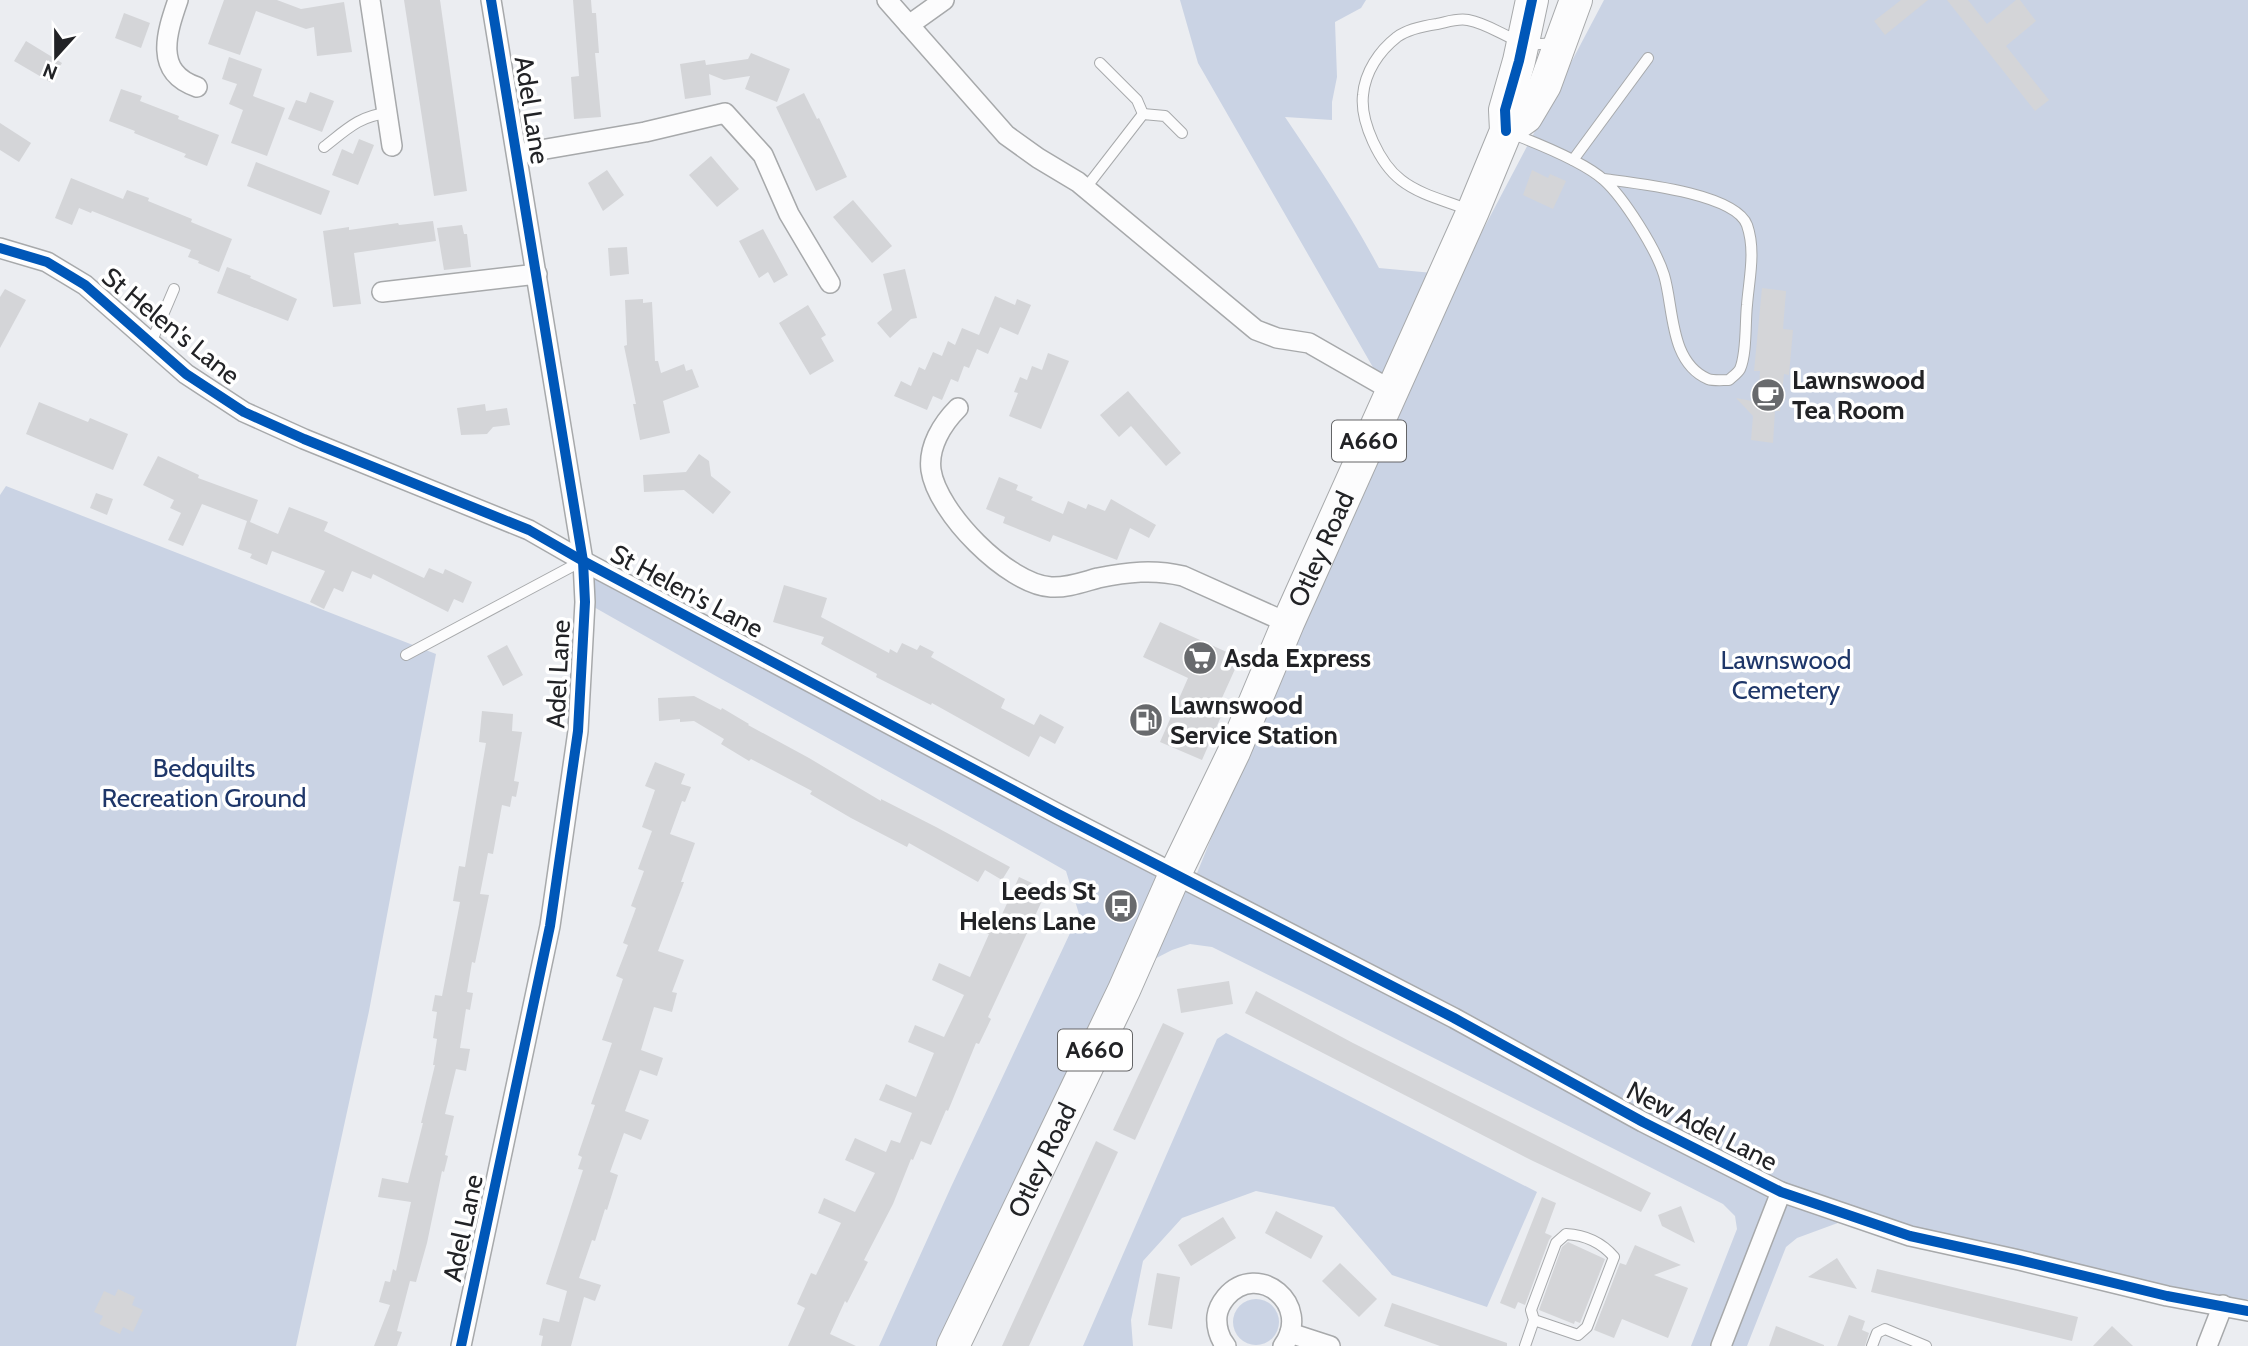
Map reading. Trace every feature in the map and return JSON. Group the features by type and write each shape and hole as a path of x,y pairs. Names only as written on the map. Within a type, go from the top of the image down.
{"highway":[{"name":"Otley Road","path":"953,1346 1124,990 1175,874 1234,752 1288,623 1473,211 1506,131 1505,110 1532,0"},
{"name":"Otley Road","path":"1506,131 1526,117 1545,85 1576,0"}],"street":[{"path":"178,0 166,34 166,57 173,71 197,87"},
{"path":"370,0 392,146"},
{"name":"Adel Lane","path":"461,1346 550,926 578,731 585,601 583,561 491,0"},
{"path":"887,0 1006,135 1085,189 1256,330 1277,338 1309,342 1391,390"},
{"path":"909,25 944,0"},
{"path":"517,154 645,132 725,113 763,155 789,214 830,283"},
{"name":"St Helen's Lane","path":"0,248 47,262 85,285 186,374 244,412 529,530 1175,874"},
{"path":"382,292 537,274"},
{"path":"958,408 948,417 941,429 931,456 931,471 936,489 947,510 986,552 1010,572 1030,583 1051,587 1072,585 1122,573 1165,572 1182,576 1288,623"},
{"name":"New Adel Lane","path":"1175,874 1454,1018 1643,1122 1781,1192 1910,1236 2167,1296 2248,1311"},
{"path":"1721,1346 1781,1192"},
{"path":"1226,1346 1216,1324 1220,1304 1232,1290 1251,1283 1264,1284 1278,1291 1287,1301 1292,1323 1287,1339 1330,1346"},
{"path":"2207,1346 2223,1305"}],"lane":[{"path":"1473,211 1414,188 1400,180 1388,167 1370,135 1363,110 1363,95 1369,70 1382,51 1399,36 1419,27 1451,20 1469,20 1522,43 1547,44 1561,40"},
{"path":"1573,160 1648,58"},
{"path":"1100,64 1137,100 1143,114"},
{"path":"324,147 359,120 387,113"},
{"path":"1085,189 1143,114"},
{"path":"1143,114 1165,116 1182,133"},
{"path":"1506,131 1573,160 1604,179 1637,221 1663,274 1676,342 1693,369 1709,380 1729,380 1740,369 1743,349 1752,245 1746,222 1728,206 1696,195 1604,179"},
{"path":"151,343 174,289"},
{"path":"405,655 583,561"},
{"path":"1525,1346 1534,1320 1531,1310 1556,1243 1566,1234 1577,1234 1605,1246 1614,1257 1587,1327 1578,1335 1534,1320"},
{"path":"1872,1346 1877,1333 1885,1329 1926,1346"}],"green space":[{"path":"1180,0 1366,0 1361,8 1335,22 1337,77 1332,120 1285,117 1346,210 1379,268 1433,273 1382,383 1198,63"},
{"name":"Lawnswood Cemetery","path":"1604,0 2248,0 2248,1299 2223,1305 1854,1217 1797,1238 1786,1247 1747,1346 1691,1346 1737,1229 1735,1216 1723,1204 1212,947 1190,944 1133,970 953,1346 879,1346 1079,914 1066,871 585,602 583,561 1193,883 1247,750 1465,264"},
{"name":"Bedquilts Recreation Ground","path":"6,486 436,654 369,1011 296,1346 0,1346 0,495"},
{"path":"1226,1033 1537,1192 1487,1307 1392,1275 1334,1207 1256,1191 1182,1218 1143,1261 1131,1320 1133,1346 1083,1346 1217,1039"},
{"path":"1256,1299 1272,1306 1279,1322 1272,1338 1256,1345 1240,1338 1233,1322 1240,1306"}],"building":[{"path":"224,0 277,0 301,9 344,2 352,52 317,56 314,27 306,29 256,11 240,55 208,44"},
{"path":"404,0 440,0 467,191 434,196"},
{"path":"573,0 591,0 592,13 596,13 599,53 595,53 601,117 574,119 571,77 579,76"},
{"path":"1901,0 1928,0 1885,35 1874,21"},
{"path":"1947,0 1968,0 1987,24 2016,0 2020,0 2036,21 2006,46 2049,100 2035,111"},
{"path":"124,13 150,23 141,48 115,38"},
{"path":"26,41 62,63 50,82 14,61"},
{"path":"751,53 790,69 777,102 745,89 750,76 724,80 709,74 711,95 685,99 680,64 705,60 706,65 748,59"},
{"path":"229,57 262,69 253,96 285,108 267,156 231,143 243,110 229,104 237,84 222,79"},
{"path":"121,89 142,96 140,101 179,116 178,119 219,135 207,166 184,157 186,154 109,121"},
{"path":"310,92 334,101 322,132 288,119 296,100 306,103"},
{"path":"804,93 847,177 816,191 776,107"},
{"path":"0,123 31,143 19,162 0,150"},
{"path":"359,139 374,145 358,185 332,175 342,149 353,154"},
{"path":"711,156 739,189 717,207 689,175"},
{"path":"256,162 330,191 321,215 247,186"},
{"path":"607,170 624,195 603,211 588,183"},
{"path":"1532,170 1548,178 1550,174 1566,181 1553,209 1523,195"},
{"path":"71,178 123,199 127,190 149,198 148,201 232,239 219,272 188,257 191,250 92,211 91,213 79,208 72,225 55,218"},
{"path":"853,200 892,246 872,263 833,217"},
{"path":"433,221 436,241 354,253 361,304 333,307 323,231"},
{"path":"462,225 464,234 467,234 471,267 444,270 437,228"},
{"path":"763,229 788,275 774,283 768,272 759,278 739,241"},
{"path":"627,247 629,274 610,276 608,248"},
{"path":"227,267 297,299 288,321 217,293"},
{"path":"905,269 917,318 911,319 890,338 877,323 892,310 883,274"},
{"path":"1762,288 1786,291 1783,329 1793,330 1789,375 1784,374 1780,411 1775,411 1773,443 1751,440 1753,416 1736,398 1758,402 1760,371 1754,371"},
{"path":"5,289 26,300 0,348 0,297"},
{"path":"995,296 1015,305 1017,299 1031,305 1018,335 1000,327 988,354 977,349 969,368 964,366 958,382 951,379 942,400 933,396 927,410 894,396 901,381 911,386 919,367 925,370 933,352 942,356 948,341 955,345 962,328 979,335"},
{"path":"643,299 643,303 652,302 655,361 658,361 661,373 684,364 686,371 692,369 699,387 663,401 670,433 640,440 624,346 627,345 625,300"},
{"path":"808,305 826,335 821,338 834,361 810,375 779,323"},
{"path":"1048,353 1069,361 1041,429 1009,416 1018,393 1014,392 1020,377 1027,380 1032,366 1042,370"},
{"path":"1128,391 1181,453 1166,466 1131,426 1119,437 1100,415"},
{"path":"39,402 88,422 90,418 128,434 113,470 26,434"},
{"path":"485,404 486,411 507,408 510,425 493,427 487,434 461,435 457,408"},
{"path":"699,454 709,461 711,476 731,492 713,514 684,490 644,492 643,475 686,472"},
{"path":"158,456 199,475 198,478 258,500 250,522 278,534 289,507 328,522 324,531 424,578 429,568 443,574 445,569 472,582 463,603 454,599 448,612 373,574 371,579 352,571 343,592 334,588 324,609 310,602 325,571 272,551 267,565 250,558 252,554 238,549 247,521 202,504 183,546 168,540 181,513 170,508 174,500 143,485"},
{"path":"999,477 1018,485 1016,490 1033,497 1031,500 1063,514 1068,501 1086,509 1088,504 1105,511 1111,499 1156,525 1149,538 1130,528 1117,560 1053,535 1050,542 1003,523 1005,517 986,509"},
{"path":"96,493 113,499 107,515 90,508"},
{"path":"784,585 827,598 821,617 889,653 890,649 897,653 902,643 917,650 920,645 934,652 931,657 1005,699 1001,708 1034,725 1040,714 1064,727 1055,744 1040,736 1029,757 932,703 931,705 876,677 877,674 821,644 824,637 773,622"},
{"path":"1160,622 1240,658 1217,709 1223,712 1202,760 1160,742 1188,678 1143,657"},
{"path":"507,645 523,675 503,686 487,656"},
{"path":"694,696 721,710 722,708 881,801 1010,867 1002,880 985,870 978,882 909,843 907,847 851,818 810,794 812,791 751,759 749,761 721,744 724,739 694,721 659,721 658,698"},
{"path":"482,711 513,714 512,731 522,732 514,781 519,782 516,797 512,796 510,807 502,805 493,854 488,853 480,894 489,895 475,963 472,962 467,992 473,993 470,1010 466,1009 460,1048 470,1049 466,1071 456,1069 445,1114 454,1116 445,1155 448,1156 444,1172 442,1171 427,1243 416,1282 410,1281 397,1331 402,1332 397,1346 374,1346 390,1305 379,1302 385,1281 390,1282 393,1269 396,1271 411,1202 378,1197 382,1178 408,1183 423,1123 435,1065 437,1039 433,1038 437,1012 432,1011 435,995 442,996 460,902 453,901 459,866 465,867 486,743 479,742"},
{"path":"655,762 685,774 681,784 691,787 685,802 682,801 670,834 695,843 681,882 684,882 658,951 684,960 672,992 677,993 672,1012 654,1007 641,1050 663,1058 657,1076 640,1070 625,1111 649,1120 641,1140 624,1133 610,1172 618,1175 607,1210 605,1209 595,1241 592,1240 579,1278 601,1285 595,1301 584,1297 571,1346 541,1346 543,1336 539,1335 543,1318 559,1322 567,1291 546,1284 583,1170 578,1169 582,1157 578,1155 595,1105 591,1104 612,1043 602,1040 623,979 616,976 628,945 623,943 636,908 631,906 644,871 638,869 652,831 642,827 655,790 645,786"},
{"path":"1019,877 1047,890 988,1017 991,1019 979,1044 976,1043 948,1111 946,1110 931,1145 921,1141 913,1160 911,1159 893,1204 864,1260 868,1262 847,1303 845,1301 830,1334 856,1346 788,1346 805,1308 797,1304 811,1273 816,1275 841,1223 818,1213 824,1198 855,1212 875,1173 845,1160 855,1138 886,1152 891,1140 900,1143 912,1113 879,1100 886,1084 916,1097 934,1053 908,1042 915,1025 944,1037 964,995 932,980 939,963 970,977 989,934 966,926 973,910 999,921"},
{"path":"1229,981 1233,1004 1181,1013 1177,989"},
{"path":"1256,991 1353,1043 1651,1193 1641,1212 1533,1161 1245,1013"},
{"path":"1163,1023 1184,1033 1135,1140 1113,1130"},
{"path":"1096,1141 1118,1152 1029,1346 1002,1346"},
{"path":"1542,1197 1556,1203 1545,1233 1552,1236 1525,1305 1518,1302 1515,1309 1500,1303"},
{"path":"1681,1206 1695,1243 1662,1226 1658,1215"},
{"path":"1276,1211 1323,1236 1311,1259 1265,1233"},
{"path":"1223,1217 1236,1238 1191,1266 1178,1245"},
{"path":"1568,1242 1605,1259 1580,1323 1575,1321 1574,1324 1539,1310 1562,1247"},
{"path":"1635,1245 1681,1265 1654,1275 1688,1288 1668,1338 1622,1319 1614,1338 1594,1330 1620,1263 1626,1265"},
{"path":"1837,1258 1857,1289 1808,1277"},
{"path":"1340,1263 1377,1299 1359,1317 1322,1281"},
{"path":"1877,1269 2078,1317 2072,1341 1871,1292"},
{"path":"1157,1273 1180,1277 1172,1329 1148,1325"},
{"path":"118,1289 135,1297 132,1305 143,1310 133,1332 123,1327 120,1334 99,1324 103,1316 94,1312 104,1291 115,1296"},
{"path":"1392,1303 1507,1343 1507,1346 1440,1346 1384,1326"},
{"path":"1849,1315 1865,1321 1862,1330 1869,1333 1865,1346 1837,1346"},
{"path":"1776,1326 1824,1345 1824,1346 1769,1346"},
{"path":"2112,1326 2133,1346 2093,1346"}],"cycle path":[{"path":"461,1346 550,926 578,731 585,602 583,561 491,0"},
{"path":"1506,131 1505,110 1532,0"},
{"path":"0,248 47,262 85,285 186,374 244,412 529,530 1058,814 1454,1018 1643,1122 1781,1192 1910,1236 2167,1296 2248,1311"}],"place":[{"name":"Lawnswood Tea Room","path":"1768,395"},
{"name":"Asda Express","path":"1200,658"},
{"name":"Lawnswood Service Station","path":"1146,720"},
{"name":"Leeds St Helens Lane","path":"1121,906"}]}
